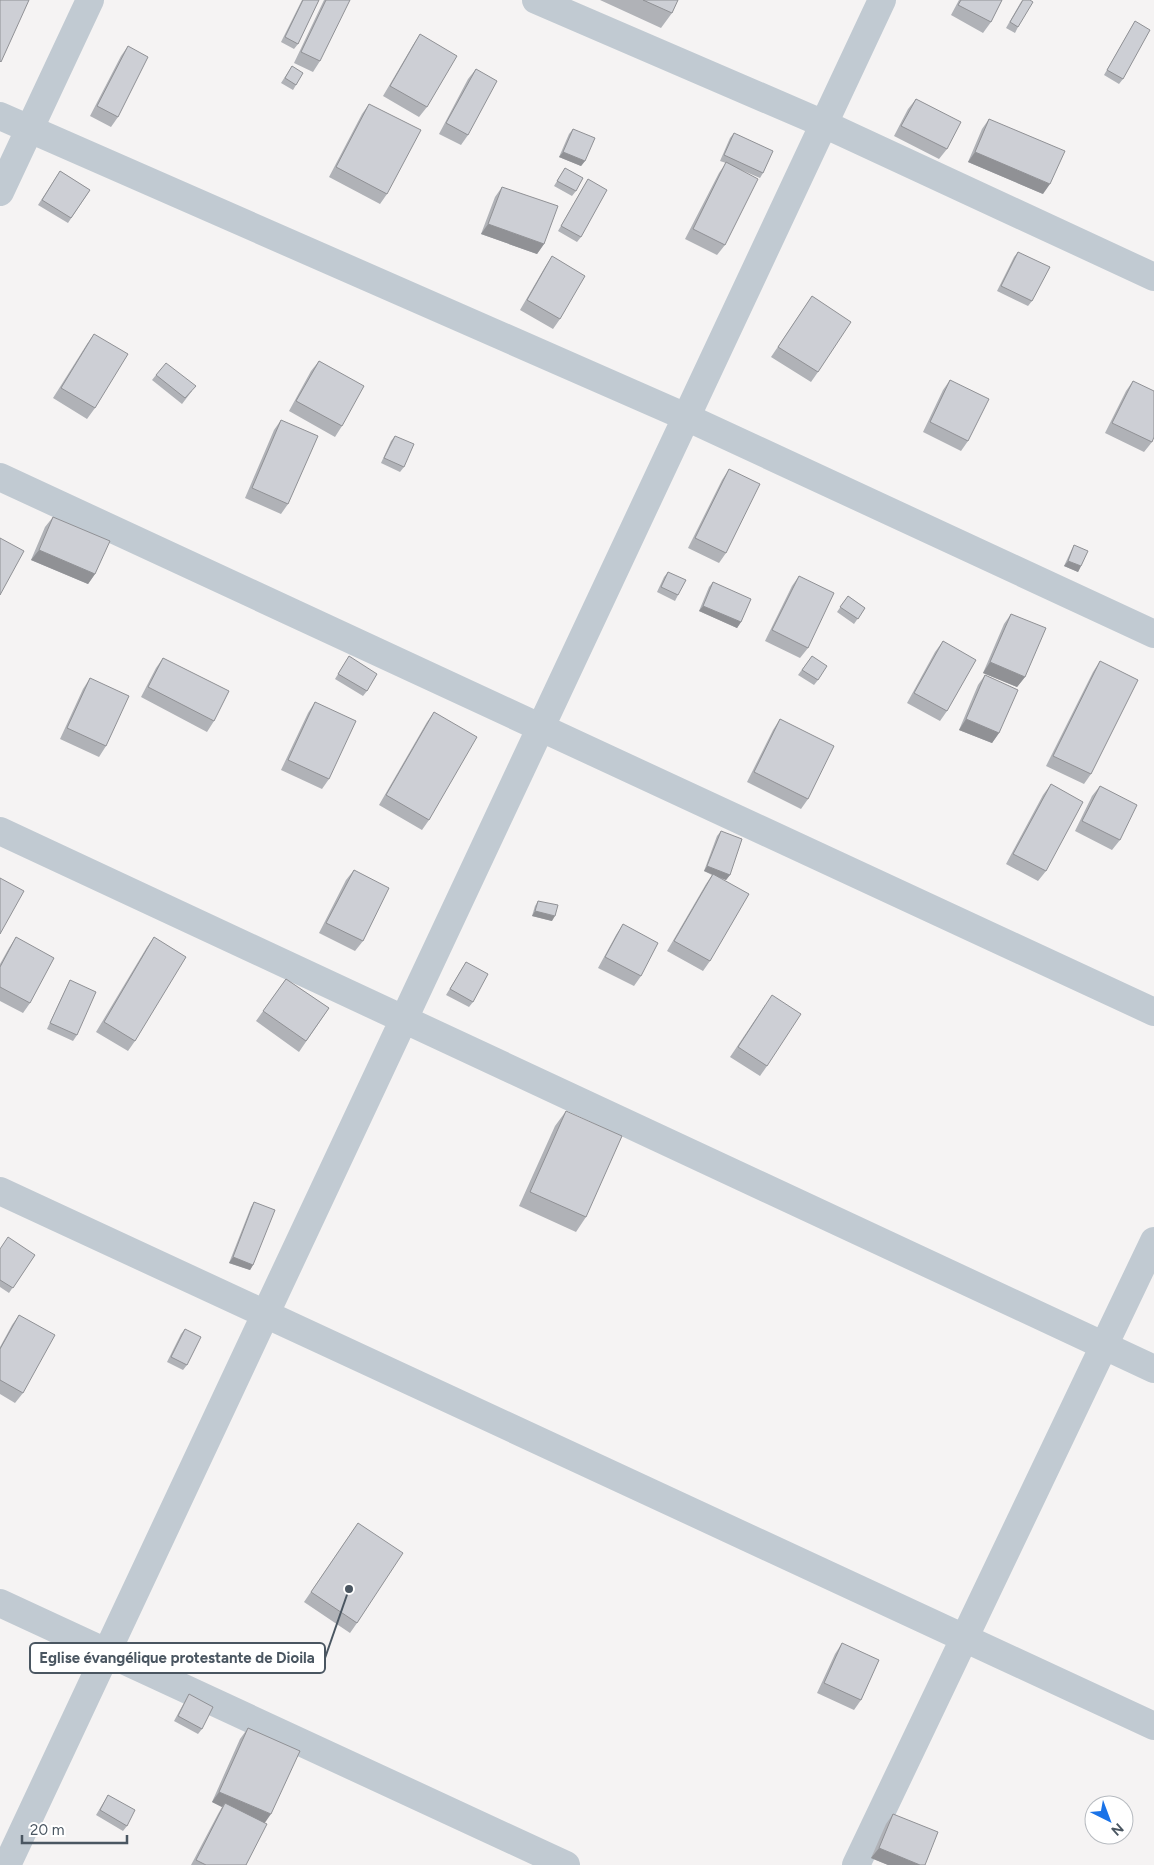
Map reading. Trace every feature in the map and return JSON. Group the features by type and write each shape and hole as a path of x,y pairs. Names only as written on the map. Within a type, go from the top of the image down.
{"street":[{"path":"0,192 90,0"},
{"path":"536,0 824,124 1154,277"},
{"path":"7,1865 882,0"},
{"path":"0,116 686,418 1154,634"},
{"path":"0,477 1154,1012"},
{"path":"0,831 1154,1369"},
{"path":"0,1191 1154,1726"},
{"path":"856,1865 1154,1242"},
{"path":"0,1603 566,1865"}],"building":[{"path":"0,0 29,0 1,62 0,61"},
{"path":"303,0 319,0 298,44 285,37"},
{"path":"326,0 350,0 320,61 301,52"},
{"path":"643,0 678,0 672,13"},
{"path":"961,0 1002,0 991,22 958,5"},
{"path":"1023,0 1033,2 1018,27 1010,22"},
{"path":"1135,21 1150,30 1123,79 1107,70"},
{"path":"420,34 457,56 427,107 390,86"},
{"path":"128,46 148,57 118,117 97,106"},
{"path":"292,66 303,73 296,85 285,78"},
{"path":"476,69 497,81 468,135 446,123"},
{"path":"916,99 961,122 947,149 901,126"},
{"path":"369,104 421,130 387,194 336,167"},
{"path":"989,119 1065,151 1050,184 975,152"},
{"path":"573,129 595,138 585,161 563,152"},
{"path":"734,133 773,151 763,173 724,155"},
{"path":"726,162 758,179 725,245 693,229"},
{"path":"565,168 583,178 576,191 557,181"},
{"path":"60,171 90,190 71,218 42,200"},
{"path":"588,179 607,190 581,237 561,226"},
{"path":"502,187 558,206 544,244 488,224"},
{"path":"1018,252 1050,267 1032,301 1001,286"},
{"path":"552,256 585,276 560,319 527,300"},
{"path":"812,296 851,322 818,372 778,347"},
{"path":"94,334 128,354 95,408 61,388"},
{"path":"319,361 364,386 342,426 296,401"},
{"path":"166,363 196,386 185,398 156,375"},
{"path":"950,380 989,399 968,441 930,422"},
{"path":"1133,381 1154,391 1154,437 1152,442 1112,423"},
{"path":"281,420 318,436 288,504 252,488"},
{"path":"395,436 414,444 404,467 384,458"},
{"path":"729,469 760,484 726,553 695,538"},
{"path":"53,517 110,541 95,574 39,550"},
{"path":"0,538 24,551 0,595"},
{"path":"1074,545 1088,551 1081,566 1068,561"},
{"path":"668,572 686,580 678,595 661,587"},
{"path":"799,576 834,593 808,648 772,630"},
{"path":"713,582 751,599 741,622 703,606"},
{"path":"848,596 865,608 858,619 840,607"},
{"path":"1011,614 1046,628 1025,677 990,662"},
{"path":"943,641 976,660 947,711 914,693"},
{"path":"349,656 377,674 367,691 338,674"},
{"path":"812,656 827,666 818,680 802,670"},
{"path":"163,658 229,691 214,721 148,687"},
{"path":"1100,661 1138,680 1091,774 1053,756"},
{"path":"985,675 1018,690 999,733 966,719"},
{"path":"90,678 129,696 106,746 67,728"},
{"path":"315,702 356,721 329,779 288,760"},
{"path":"434,712 477,737 429,820 386,795"},
{"path":"780,719 834,746 808,799 754,772"},
{"path":"1051,784 1083,802 1046,871 1013,854"},
{"path":"1100,786 1137,805 1120,840 1082,821"},
{"path":"721,831 742,839 730,875 707,866"},
{"path":"354,870 389,888 363,941 326,923"},
{"path":"713,874 749,894 710,961 674,941"},
{"path":"0,878 24,891 0,934"},
{"path":"538,901 558,905 555,916 535,911"},
{"path":"623,924 658,943 641,976 605,957"},
{"path":"16,937 54,958 30,1003 0,987 0,967"},
{"path":"154,937 186,957 135,1041 104,1022"},
{"path":"466,962 488,974 473,1002 450,989"},
{"path":"286,979 329,1008 306,1041 263,1011"},
{"path":"70,980 96,992 77,1035 50,1023"},
{"path":"772,995 801,1014 767,1066 738,1047"},
{"path":"566,1111 622,1136 586,1217 530,1192"},
{"path":"254,1202 275,1210 253,1265 233,1257"},
{"path":"8,1237 35,1255 13,1288 0,1280 0,1249"},
{"path":"19,1315 55,1335 23,1393 0,1380 0,1349"},
{"path":"185,1329 201,1337 187,1365 171,1357"},
{"path":"358,1523 403,1553 357,1623 311,1592"},
{"path":"842,1643 879,1660 861,1700 824,1683"},
{"path":"189,1694 213,1707 202,1729 178,1716"},
{"path":"248,1728 300,1751 271,1814 219,1792"},
{"path":"108,1795 135,1810 127,1826 100,1810"},
{"path":"225,1803 267,1824 246,1865 206,1865 196,1860"},
{"path":"893,1814 938,1832 925,1865 920,1865 879,1848"}],"place":[{"name":"Eglise évangélique protestante de Dioila","path":"349,1589"}]}
